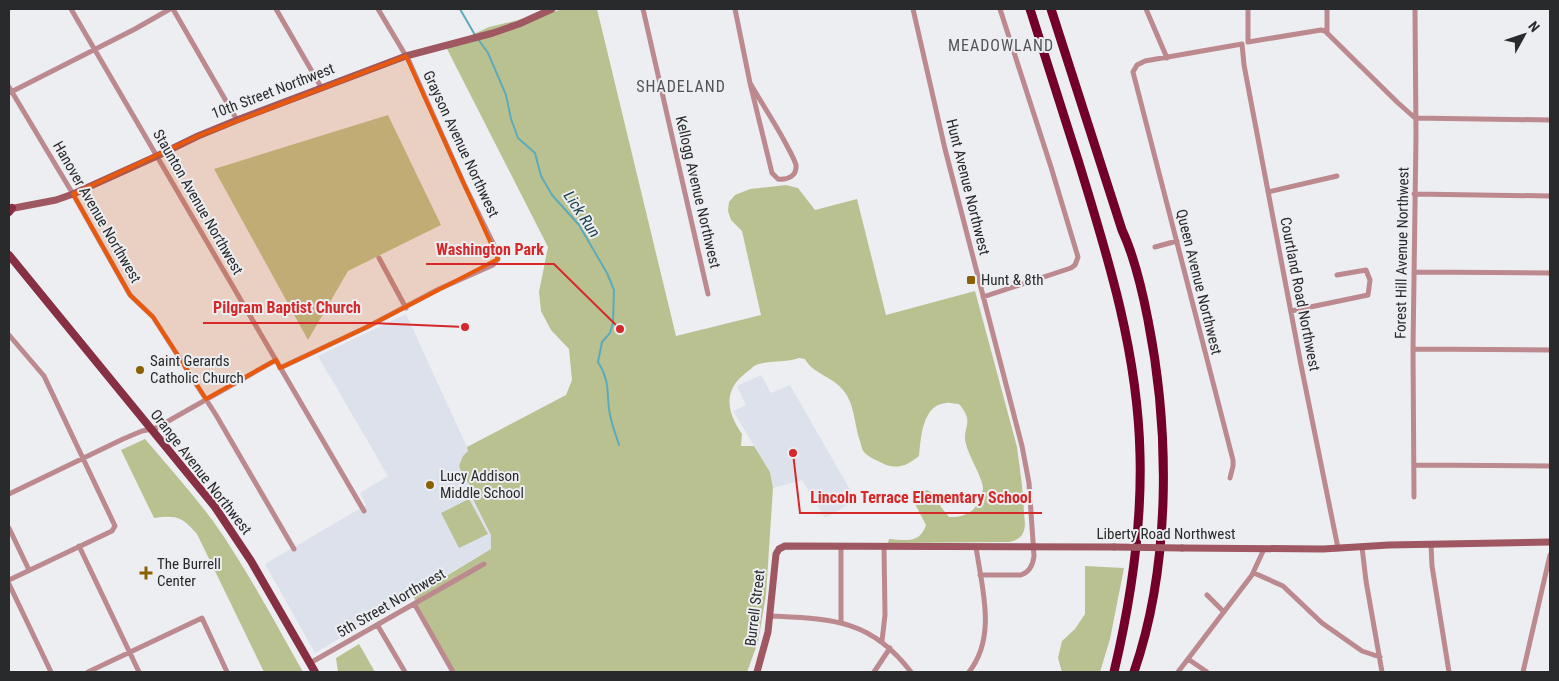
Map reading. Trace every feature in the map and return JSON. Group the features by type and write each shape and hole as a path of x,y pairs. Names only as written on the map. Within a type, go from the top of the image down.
{"highway":[{"path":"1030,9 1108,259 1125,324 1132,367 1140,455 1139,522 1132,586 1114,672"},
{"path":"1051,9 1122,230 1136,267 1148,317 1159,386 1163,450 1160,538 1151,606 1134,672"}],"main road":[{"name":"Orange Avenue Northwest","path":"9,255 193,478 230,528 260,575 315,672"}],"street":[{"name":"Staunton Avenue Northwest","path":"71,9 364,511"},
{"path":"10,91 95,50 172,9 237,120"},
{"path":"276,9 321,88"},
{"name":"Grayson Avenue Northwest","path":"280,368 495,264 498,259 498,254 406,56 378,9"},
{"name":"10th Street Northwest","path":"10,210 74,194 198,136 237,120 406,56 493,33 552,9"},
{"name":"Kellogg Avenue Northwest","path":"643,9 708,294"},
{"path":"735,9 750,83 772,173 778,179 788,179 794,174 795,162 781,134 750,83"},
{"name":"Hunt Avenue Northwest","path":"913,9 945,149 1009,393 1029,483 1033,547 1031,568 1026,574 1018,576 980,575"},
{"path":"983,297 1071,268 1075,265 1078,257 1000,9"},
{"path":"1146,9 1167,58"},
{"path":"1248,9 1248,42 1321,30 1327,32 1415,118 1550,120"},
{"path":"1327,9 1327,32"},
{"name":"Forest Hill Avenue Northwest","path":"1414,497 1415,9"},
{"name":"Queen Avenue Northwest","path":"1230,478 1233,460 1209,374 1133,72 1137,65 1145,61 1242,44"},
{"name":"Courtland Road Northwest","path":"1242,44 1268,192 1338,548"},
{"name":"Hanover Avenue Northwest","path":"10,91 74,194 130,295 153,317 206,399 294,550"},
{"path":"1268,192 1338,176"},
{"path":"1414,194 1550,196"},
{"path":"1155,247 1177,241"},
{"path":"379,258 406,308"},
{"path":"1291,311 1368,295 1370,280 1366,270 1336,275"},
{"path":"1414,272 1550,273"},
{"path":"9,335 44,376 114,524 112,531 9,580"},
{"path":"1413,349 1550,350"},
{"path":"9,494 142,431 152,429 276,360"},
{"path":"1414,465 1550,466"},
{"path":"9,528 29,570"},
{"name":"Liberty Road Northwest","path":"781,548 785,546 1264,549 1550,542"},
{"path":"1431,544 1432,566 1449,672"},
{"path":"79,546 139,672"},
{"path":"840,622 841,547"},
{"path":"882,642 885,615 884,547"},
{"path":"972,671 980,654 986,633 986,616 976,547"},
{"path":"1362,547 1382,672"},
{"name":"Burrell Street","path":"757,672 765,648 771,616 774,562 777,552 781,548"},
{"path":"1178,672 1254,573 1264,549"},
{"path":"1523,672 1550,555"},
{"name":"5th Street Northwest","path":"310,663 415,605 484,564"},
{"path":"1254,573 1283,586 1322,623 1362,651 1380,656"},
{"path":"9,584 51,672"},
{"path":"1207,595 1224,612"},
{"path":"415,605 453,672"},
{"path":"771,616 816,618 840,622 861,630 890,648 911,672"},
{"path":"88,672 202,618 227,672"},
{"path":"378,626 405,672"},
{"path":"874,672 890,648"},
{"path":"1188,659 1207,672"}],"highlighted area":[{"path":"406,56 498,259 367,327 280,368 276,360 206,399 153,317 130,295 73,194 198,136"}],"shaded area":[{"name":"Lucy Addison Middle School","path":"406,314 511,537 315,653 265,564 366,505 360,493 388,476 318,356"},
{"path":"761,375 771,393 790,385 856,500 825,518 802,480 773,488 770,472 733,411 746,405 737,386"}],"green space":[{"path":"564,9 597,9 676,336 761,315 742,231 731,220 728,211 729,202 735,195 750,189 786,185 798,188 815,210 857,199 886,315 975,291 1017,447 1025,525 1020,537 1009,542 888,543 889,539 911,540 923,531 926,525 914,502 919,493 927,490 935,494 941,507 949,517 965,515 977,505 983,488 966,444 967,416 964,411 959,404 948,403 938,405 927,416 924,424 919,456 903,466 889,466 863,451 850,401 839,385 813,368 805,359 799,358 761,363 754,366 739,379 730,394 730,409 742,434 741,446 754,446 770,472 773,488 766,595 758,642 747,672 454,672 413,596 491,549 491,535 472,497 470,485 463,476 459,466 463,456 468,451 467,447 566,395 572,380 569,349 551,330 541,311 539,292 548,247 446,47 489,27"},
{"path":"388,115 441,225 348,271 308,340 214,169"},
{"path":"145,439 213,521 260,595 303,672 264,672 197,534 178,518 154,518 121,450"},
{"path":"469,499 488,534 459,548 441,513"},
{"path":"1085,566 1124,568 1110,639 1100,672 1062,672 1058,658 1062,641 1075,629 1085,614"},
{"path":"359,644 375,672 338,672 336,658"}],"waterway":[{"name":"Lick Run","path":"460,9 475,35"},
{"name":"Lick Run","path":"478,39 488,53 506,95 511,119 518,138 535,153 541,176 552,195 579,225 607,273 614,290 613,323 610,333 602,342 598,362 605,376 610,415 619,445"}],"place":[{"name":"Hunt & 8th","path":"971,280"},
{"name":"Pilgram Baptist Church","path":"465,327"},
{"name":"Washington Park","path":"620,329"},
{"name":"Saint Gerards Catholic Church","path":"140,370"},
{"name":"Lincoln Terrace Elementary School","path":"793,453"},
{"name":"Lucy Addison Middle School","path":"430,485"},
{"name":"The Burrell Center","path":"146,573"}],"district":[{"name":"MEADOWLAND","path":"1001,45"},
{"name":"SHADELAND","path":"681,86"}]}
